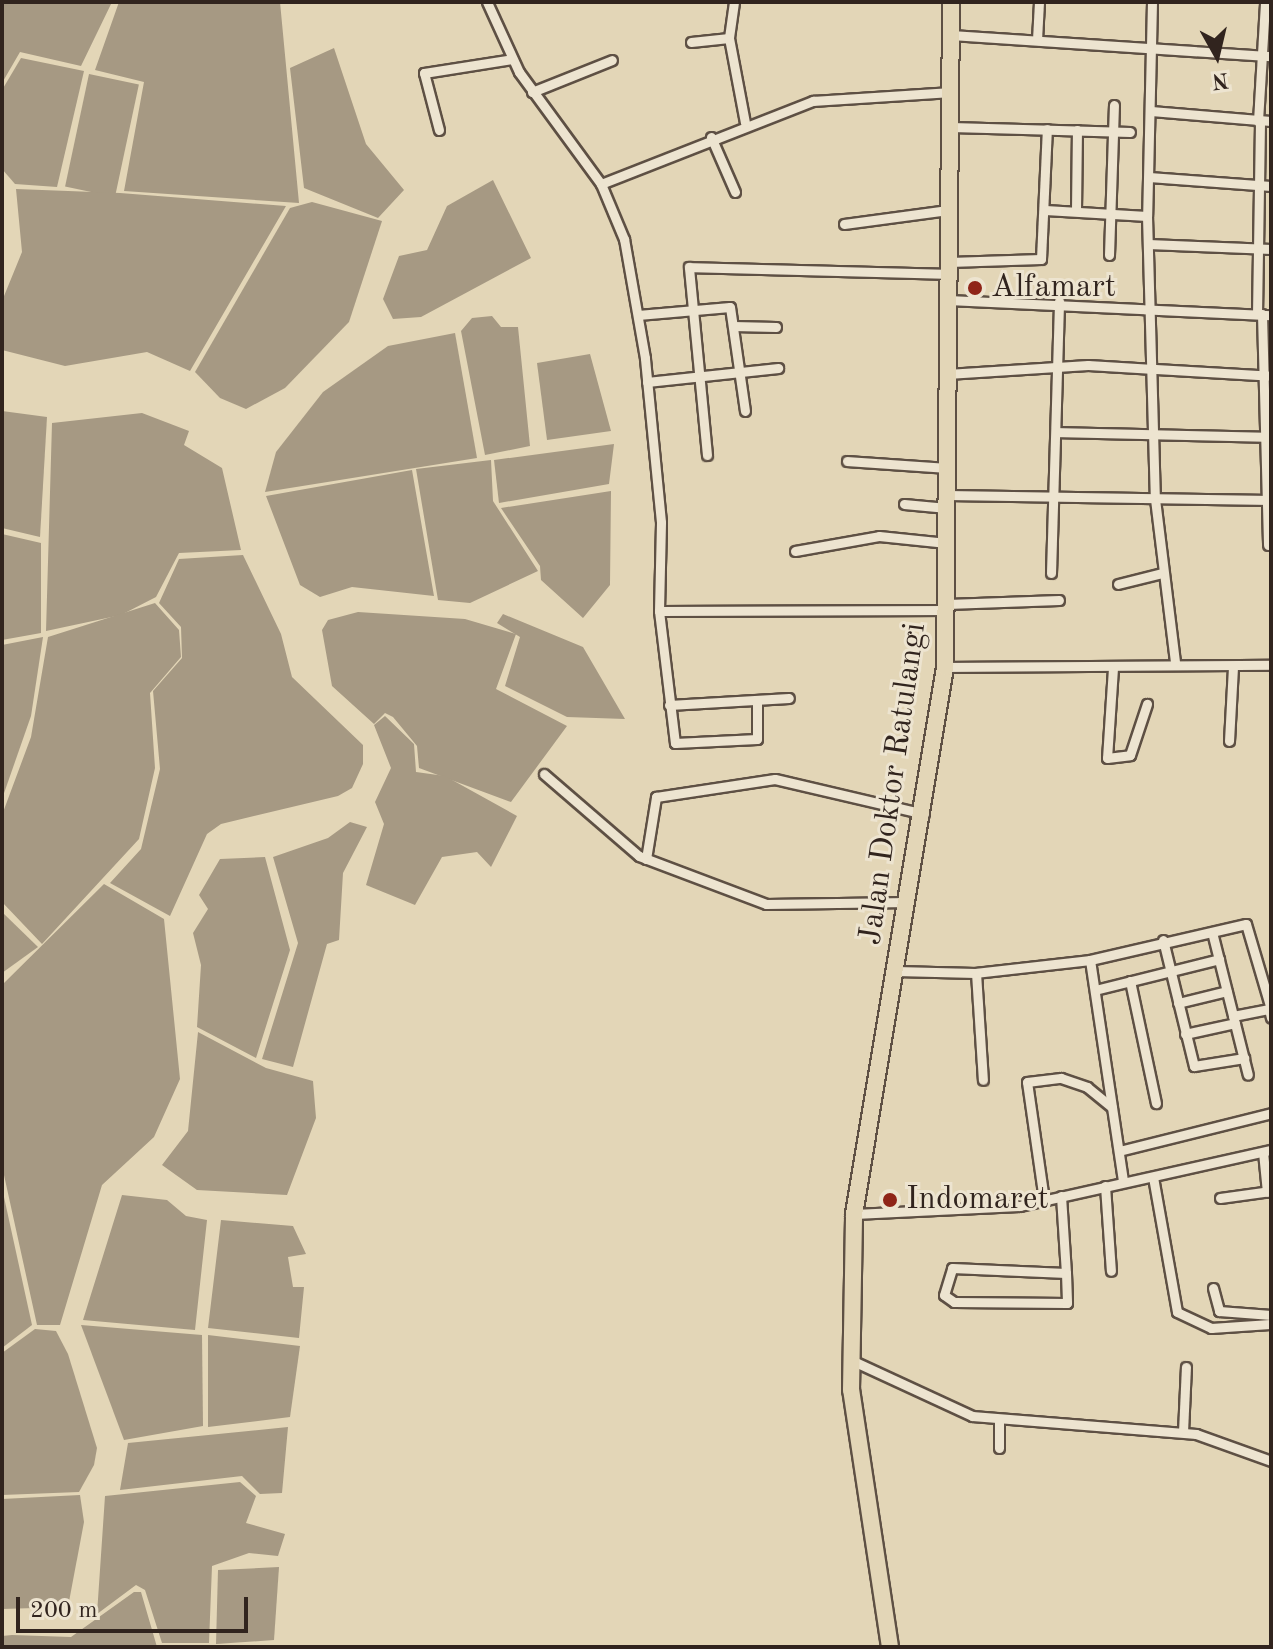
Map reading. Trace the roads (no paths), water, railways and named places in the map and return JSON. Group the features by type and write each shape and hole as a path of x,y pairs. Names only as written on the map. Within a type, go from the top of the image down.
{"highway":[{"name":"Jalan Doktor Ratulangi","path":"890,1647 864,1512 851,1384 854,1214 924,814 945,667 951,2"}],"street":[{"path":"487,2 512,59 532,92 601,184 624,239 647,382 661,522 659,611 676,744 760,737 757,700"},
{"path":"734,2 729,38 745,123"},
{"path":"1037,40 1039,2"},
{"path":"1152,2 1147,216 1154,371 1155,499 1175,662"},
{"path":"1265,2 1266,55 1259,121 1258,248 1267,376 1268,545"},
{"path":"951,35 1266,55"},
{"path":"691,42 729,38"},
{"path":"439,130 424,73 512,59"},
{"path":"532,92 612,60"},
{"path":"601,184 745,123 813,101 951,92"},
{"path":"1109,255 1114,105"},
{"path":"1151,111 1271,121"},
{"path":"951,127 1130,132"},
{"path":"707,455 687,271 696,266 949,268 1040,260 1047,129"},
{"path":"1076,210 1077,130"},
{"path":"711,137 735,192"},
{"path":"1149,177 1271,186"},
{"path":"844,224 948,210"},
{"path":"1045,210 1110,210 1147,216"},
{"path":"1148,244 1271,249"},
{"path":"948,300 1059,301 1263,315"},
{"path":"1051,573 1059,301"},
{"path":"638,315 724,303 733,326 745,411"},
{"path":"733,326 776,327"},
{"path":"647,382 739,369 778,368"},
{"path":"947,374 1058,368 1267,376"},
{"path":"1057,432 1267,436"},
{"path":"847,461 947,468"},
{"path":"904,504 1055,494 1268,500"},
{"path":"795,551 879,536 947,543"},
{"path":"1118,584 1162,573"},
{"path":"659,611 947,607 1059,600"},
{"path":"945,667 1113,668 1175,662 1233,667 1271,665"},
{"path":"1229,741 1233,667"},
{"path":"1113,668 1107,758 1130,755 1147,704"},
{"path":"669,705 789,698"},
{"path":"544,774 646,859 776,907 829,898 909,902"},
{"path":"646,859 656,797 775,779 924,814"},
{"path":"896,971 976,973 1090,960 1163,940 1246,924 1270,1012 1185,1034"},
{"path":"1212,932 1248,1075"},
{"path":"1163,940 1194,1066 1244,1058"},
{"path":"1095,990 1219,959"},
{"path":"1090,960 1123,1182"},
{"path":"976,973 983,1080"},
{"path":"1130,981 1156,1103"},
{"path":"1178,1003 1227,991"},
{"path":"1044,1200 1027,1082 1061,1078 1087,1087 1112,1107"},
{"path":"1119,1151 1271,1113"},
{"path":"854,1214 981,1212 1267,1151 1269,1192 1220,1198"},
{"path":"1153,1177 1177,1312 1211,1328 1270,1324"},
{"path":"1105,1186 1111,1271"},
{"path":"1061,1196 1066,1273 1065,1303 954,1302 944,1295 952,1268 1066,1273"},
{"path":"1213,1288 1219,1311 1271,1315"},
{"path":"851,1360 966,1414 999,1424 1183,1432 1271,1461"},
{"path":"1183,1432 1186,1367"},
{"path":"999,1424 999,1448"}],"place":[{"name":"Alfamart","path":"975,288"},
{"name":"Indomaret","path":"890,1200"}]}
